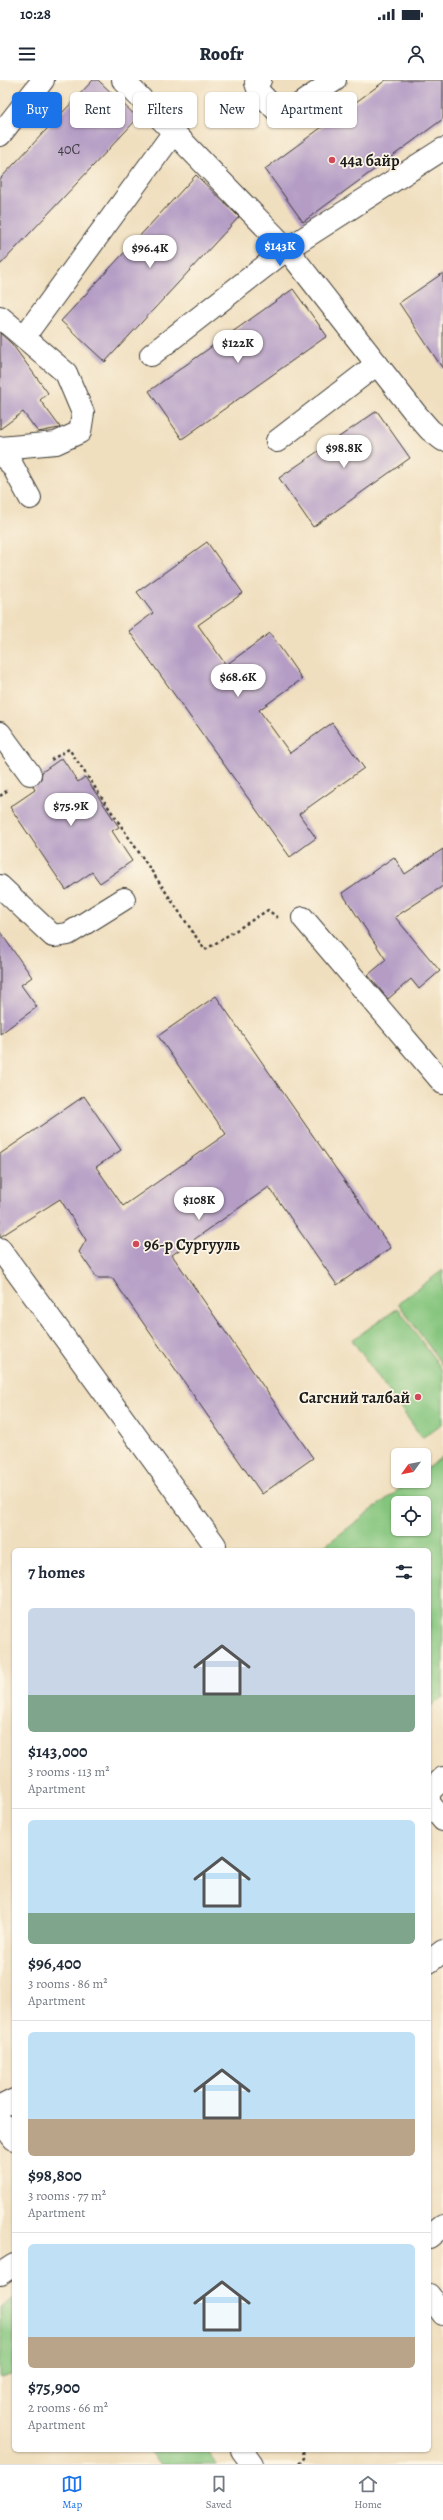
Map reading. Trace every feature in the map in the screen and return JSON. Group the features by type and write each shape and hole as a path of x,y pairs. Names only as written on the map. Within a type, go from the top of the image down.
{"street":[{"path":"0,135 43,80"},
{"path":"123,80 287,249 430,430 443,440"},
{"path":"260,80 256,83 259,92 280,114 290,111 335,80"},
{"path":"24,337 174,132"},
{"path":"152,355 287,249 443,149"},
{"path":"0,317 66,373 83,413 80,432 56,443 0,448"},
{"path":"277,441 378,364"},
{"path":"0,454 12,465 30,498"},
{"path":"0,733 30,774"},
{"path":"0,886 53,936 68,934 124,899"},
{"path":"303,918 443,1083"},
{"path":"0,1249 215,1545"},
{"path":"431,1790 443,1778"},
{"path":"431,1805 443,1820"},
{"path":"431,1960 443,1951"},
{"path":"0,2107 12,2101"},
{"path":"0,2121 12,2136"},
{"path":"431,2235 443,2226"},
{"path":"0,2274 12,2266"},
{"path":"431,2298 443,2314"},
{"path":"243,2452 252,2464"}],"path":[{"path":"0,796 30,774 69,749 206,950 268,910 280,920 303,918"},
{"path":"299,2464 304,2458 303,2452"}],"green space":[{"path":"443,1270 443,1366 398,1303"},
{"name":"Сагсний талбай","path":"398,1308 443,1371 443,1423 422,1438 352,1340"},
{"path":"443,1456 443,1697 431,1706 431,1548 322,1548 401,1488 431,1488 431,1465"},
{"path":"12,2299 12,2375 0,2378 0,2308"},
{"path":"150,2452 209,2452 218,2464 160,2464"}],"building":[{"path":"93,80 98,80 111,92 82,92"},
{"name":"44a байр","path":"386,80 443,80 443,119 303,222 265,169 321,128 357,128 357,101"},
{"path":"70,104 70,128 125,128 125,106 133,113 133,123 0,265 0,179 48,128 62,128 62,113"},
{"path":"196,175 239,217 105,362 61,321"},
{"path":"443,273 443,369 399,303"},
{"path":"293,289 327,336 182,439 149,391"},
{"path":"0,333 12,344 48,393 40,400 60,427 59,428 38,432 23,412 0,429"},
{"path":"377,411 410,458 313,527 279,478"},
{"path":"207,542 243,593 198,625 226,665 270,633 302,679 259,710 290,753 332,723 364,768 299,814 316,838 290,857 129,631 153,613 137,592"},
{"path":"62,758 78,782 85,777 119,827 112,831 132,861 100,883 92,872 66,890 10,807 35,790 33,786 41,779 42,772"},
{"path":"443,849 443,886 395,917 440,971 419,989 411,979 388,999 368,975 386,960 342,893 394,857 405,874"},
{"path":"0,932 32,977 21,985 37,1007 0,1034"},
{"name":"96-р Сургууль","path":"216,996 391,1248 337,1285 269,1187 172,1255 313,1458 262,1494 112,1278 97,1278 79,1252 86,1240 60,1199 0,1237 0,1154 84,1096 121,1150 96,1167 123,1206 226,1134 158,1036"}],"place":[{"name":"44a байр","path":"332,160"},
{"name":"96-р Сургууль","path":"136,1244"},
{"name":"Сагсний талбай","path":"418,1397"}]}
